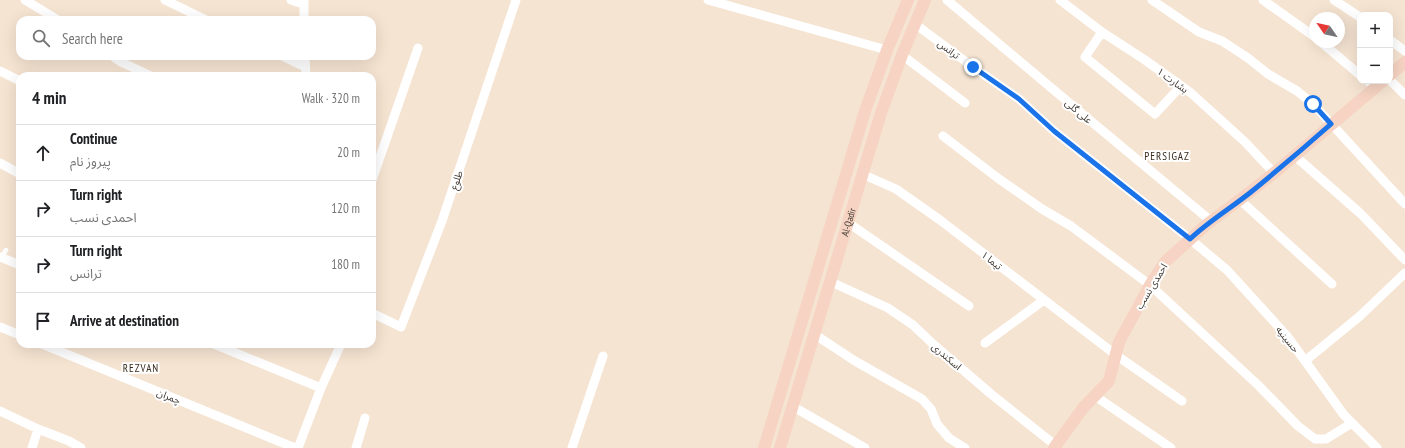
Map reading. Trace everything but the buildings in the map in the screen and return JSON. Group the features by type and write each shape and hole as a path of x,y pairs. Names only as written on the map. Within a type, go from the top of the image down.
{"main road":[{"name":"Al-Qadir","path":"764,448 863,119 887,50 908,0"},
{"name":"Al-Qadir","path":"780,448 829,281 880,116 902,55 925,0"},
{"path":"887,50 902,55"},
{"path":"1393,72 1405,62"},
{"name":"احمدی نسب","path":"1054,447 1083,408 1109,381 1119,342 1150,285 1165,262 1211,221 1295,156 1374,84"}],"street":[{"path":"25,0 51,16"},
{"path":"165,0 198,16"},
{"path":"291,0 304,2 304,16"},
{"name":"طلوع","path":"376,315 402,327 442,222 516,0"},
{"path":"708,0 887,50"},
{"name":"علی گلی","path":"947,0 1211,221"},
{"name":"بشارت ۱","path":"1060,0 1102,32 1146,60 1191,93 1241,138 1274,173"},
{"path":"1152,0 1199,32 1222,41 1313,104 1405,204"},
{"path":"1263,0 1309,33"},
{"path":"1334,0 1357,15"},
{"name":"ترانس","path":"915,24 1019,99 1054,131 1190,239"},
{"path":"1102,32 1085,57 1155,114 1181,86"},
{"path":"1393,42 1405,51"},
{"path":"376,169 418,48"},
{"path":"1328,48 1357,72"},
{"path":"902,55 965,103"},
{"path":"118,60 142,72"},
{"path":"288,60 305,71"},
{"path":"305,60 305,71"},
{"path":"0,71 16,79"},
{"path":"1393,83 1405,95"},
{"path":"943,136 999,180 1042,209 1071,226 1150,285 1258,385 1298,426 1314,439 1326,439 1352,423"},
{"path":"1295,156 1361,214 1405,260"},
{"path":"0,163 16,172"},
{"name":"تیما ۱","path":"862,174 896,190 934,215 1116,355 1182,401"},
{"path":"1240,200 1332,284"},
{"path":"847,222 968,306"},
{"name":"حسینیه","path":"1190,239 1227,270 1287,336 1344,416 1378,448"},
{"path":"3,255 16,263"},
{"path":"1305,361 1360,316 1405,273"},
{"name":"اسکندری","path":"829,281 888,308 913,325 933,344 1054,447"},
{"path":"985,343 1044,300"},
{"path":"0,326 16,333"},
{"path":"814,334 854,361 922,399 931,409 937,424 949,438 965,448"},
{"name":"چمران","path":"52,348 296,448"},
{"path":"224,348 321,388"},
{"path":"296,448 321,388 340,348"},
{"path":"572,448 603,356"},
{"path":"1095,396 1171,448"},
{"path":"792,406 865,448"},
{"path":"0,411 38,429 69,441 81,448"},
{"path":"356,448 365,418"},
{"path":"32,448 38,429"}],"district":[{"name":"PERSIGAZ","path":"1167,156"},
{"name":"REZVAN","path":"141,368"}],"route":[{"path":"973,67 1019,99 1054,131 1190,239 1206,225 1279,170 1331,124 1313,104"}]}
